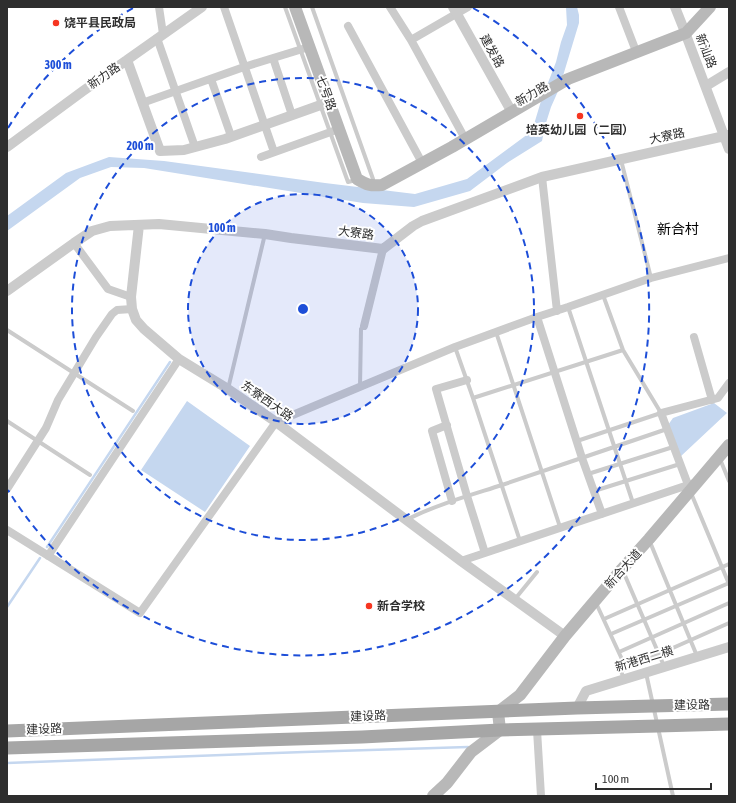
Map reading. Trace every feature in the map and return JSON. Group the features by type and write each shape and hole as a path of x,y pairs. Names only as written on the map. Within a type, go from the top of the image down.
{"main road":[{"name":"七号路","path":"295,7 305,48 334,130 364,177"},
{"name":"七号路","path":"304,7 364,177"},
{"name":"新力路","path":"364,177 378,179 392,176 509,107 540,92 569,75 634,46 684,30 703,7"},
{"path":"569,75 684,30 710,7"},
{"path":"364,177 368,185 382,185 392,176 452,147 540,92"},
{"name":"新合大道","path":"498,712 520,695 565,636 649,539 692,486 729,445"},
{"name":"建设路","path":"7,731 577,708 729,704"},
{"path":"433,796 447,783 471,752 500,730 498,712"},
{"name":"建设路","path":"7,748 362,737 500,730 729,724"}],"street":[{"path":"159,7 160,36 176,92 195,147"},
{"name":"新力路","path":"7,147 202,7"},
{"path":"224,7 274,152"},
{"path":"390,7 411,40 463,135"},
{"path":"411,40 455,10 468,7"},
{"path":"619,7 634,46"},
{"name":"新汕路","path":"675,7 727,136 729,149"},
{"name":"建发路","path":"455,10 509,107"},
{"path":"348,26 420,159"},
{"path":"142,103 305,48"},
{"path":"273,58 292,115"},
{"path":"127,60 160,151 184,150 195,147 264,125 325,103"},
{"path":"706,86 729,72"},
{"path":"211,79 231,136"},
{"path":"261,156 334,130"},
{"name":"大寮路","path":"7,291 92,231 110,226 159,224 265,234 383,249 422,221 542,177 727,136"},
{"path":"542,177 557,311"},
{"name":"东寮西大路","path":"139,225 131,297 132,309 136,320 144,330 179,359 228,389 276,422 461,561 565,636"},
{"path":"74,243 108,289 131,297"},
{"path":"364,326 383,249"},
{"path":"7,530 140,613 276,422 455,347 537,316 557,311 651,278 729,258"},
{"path":"7,489 46,428 58,400 96,336 112,314 117,310 132,309"},
{"path":"537,316 582,458 602,514"},
{"path":"694,337 712,400"},
{"path":"48,556 179,359"},
{"path":"467,380 436,389 485,553"},
{"path":"461,561 633,503 692,486 680,464 661,413 718,398 729,383"},
{"path":"447,425 432,430 452,501"},
{"name":"新港西二横","path":"577,708 586,691 623,676 646,672 663,663 696,653 729,646"},
{"path":"537,730 541,796"}],"lane":[{"path":"285,7 305,48"},
{"path":"312,7 364,177"},
{"path":"621,159 651,278"},
{"path":"228,389 265,234"},
{"path":"577,441 661,413 623,350 603,295"},
{"path":"568,307 633,503"},
{"path":"360,387 361,329 364,326"},
{"path":"7,330 133,411"},
{"path":"496,332 560,527"},
{"path":"455,347 520,541"},
{"path":"473,398 623,350"},
{"path":"7,421 90,474"},
{"path":"406,520 424,511 452,501 667,429"},
{"path":"588,474 674,447"},
{"path":"719,457 729,481"},
{"path":"594,492 680,464"},
{"path":"611,634 729,583 692,486"},
{"path":"649,539 696,653"},
{"path":"604,619 729,564"},
{"path":"622,569 663,663"},
{"path":"515,599 537,572"},
{"path":"595,601 626,668"},
{"path":"619,652 729,603"},
{"path":"623,676 621,671 626,668 729,623"},
{"path":"646,672 673,796"}],"water":[{"path":"566,7 577,7 579,23 559,89 545,126 542,141 507,163 470,191 414,207 363,203 144,168 111,167 80,178 7,231 7,216 66,173 109,157 164,161 415,194 467,179 532,131 567,25"},
{"path":"187,401 250,446 205,512 141,470"},
{"path":"714,403 727,413 680,457 668,425 673,418"}],"waterway":[{"path":"47,547 170,362"},
{"path":"7,607 40,558"},
{"path":"7,763 468,747"}],"place":[{"name":"饶平县民政局","path":"56,23"},
{"name":"培英幼儿园（二园）","path":"580,116"},
{"name":"新合学校","path":"369,606"}],"district":[{"name":"新合村","path":"678,229"}]}
